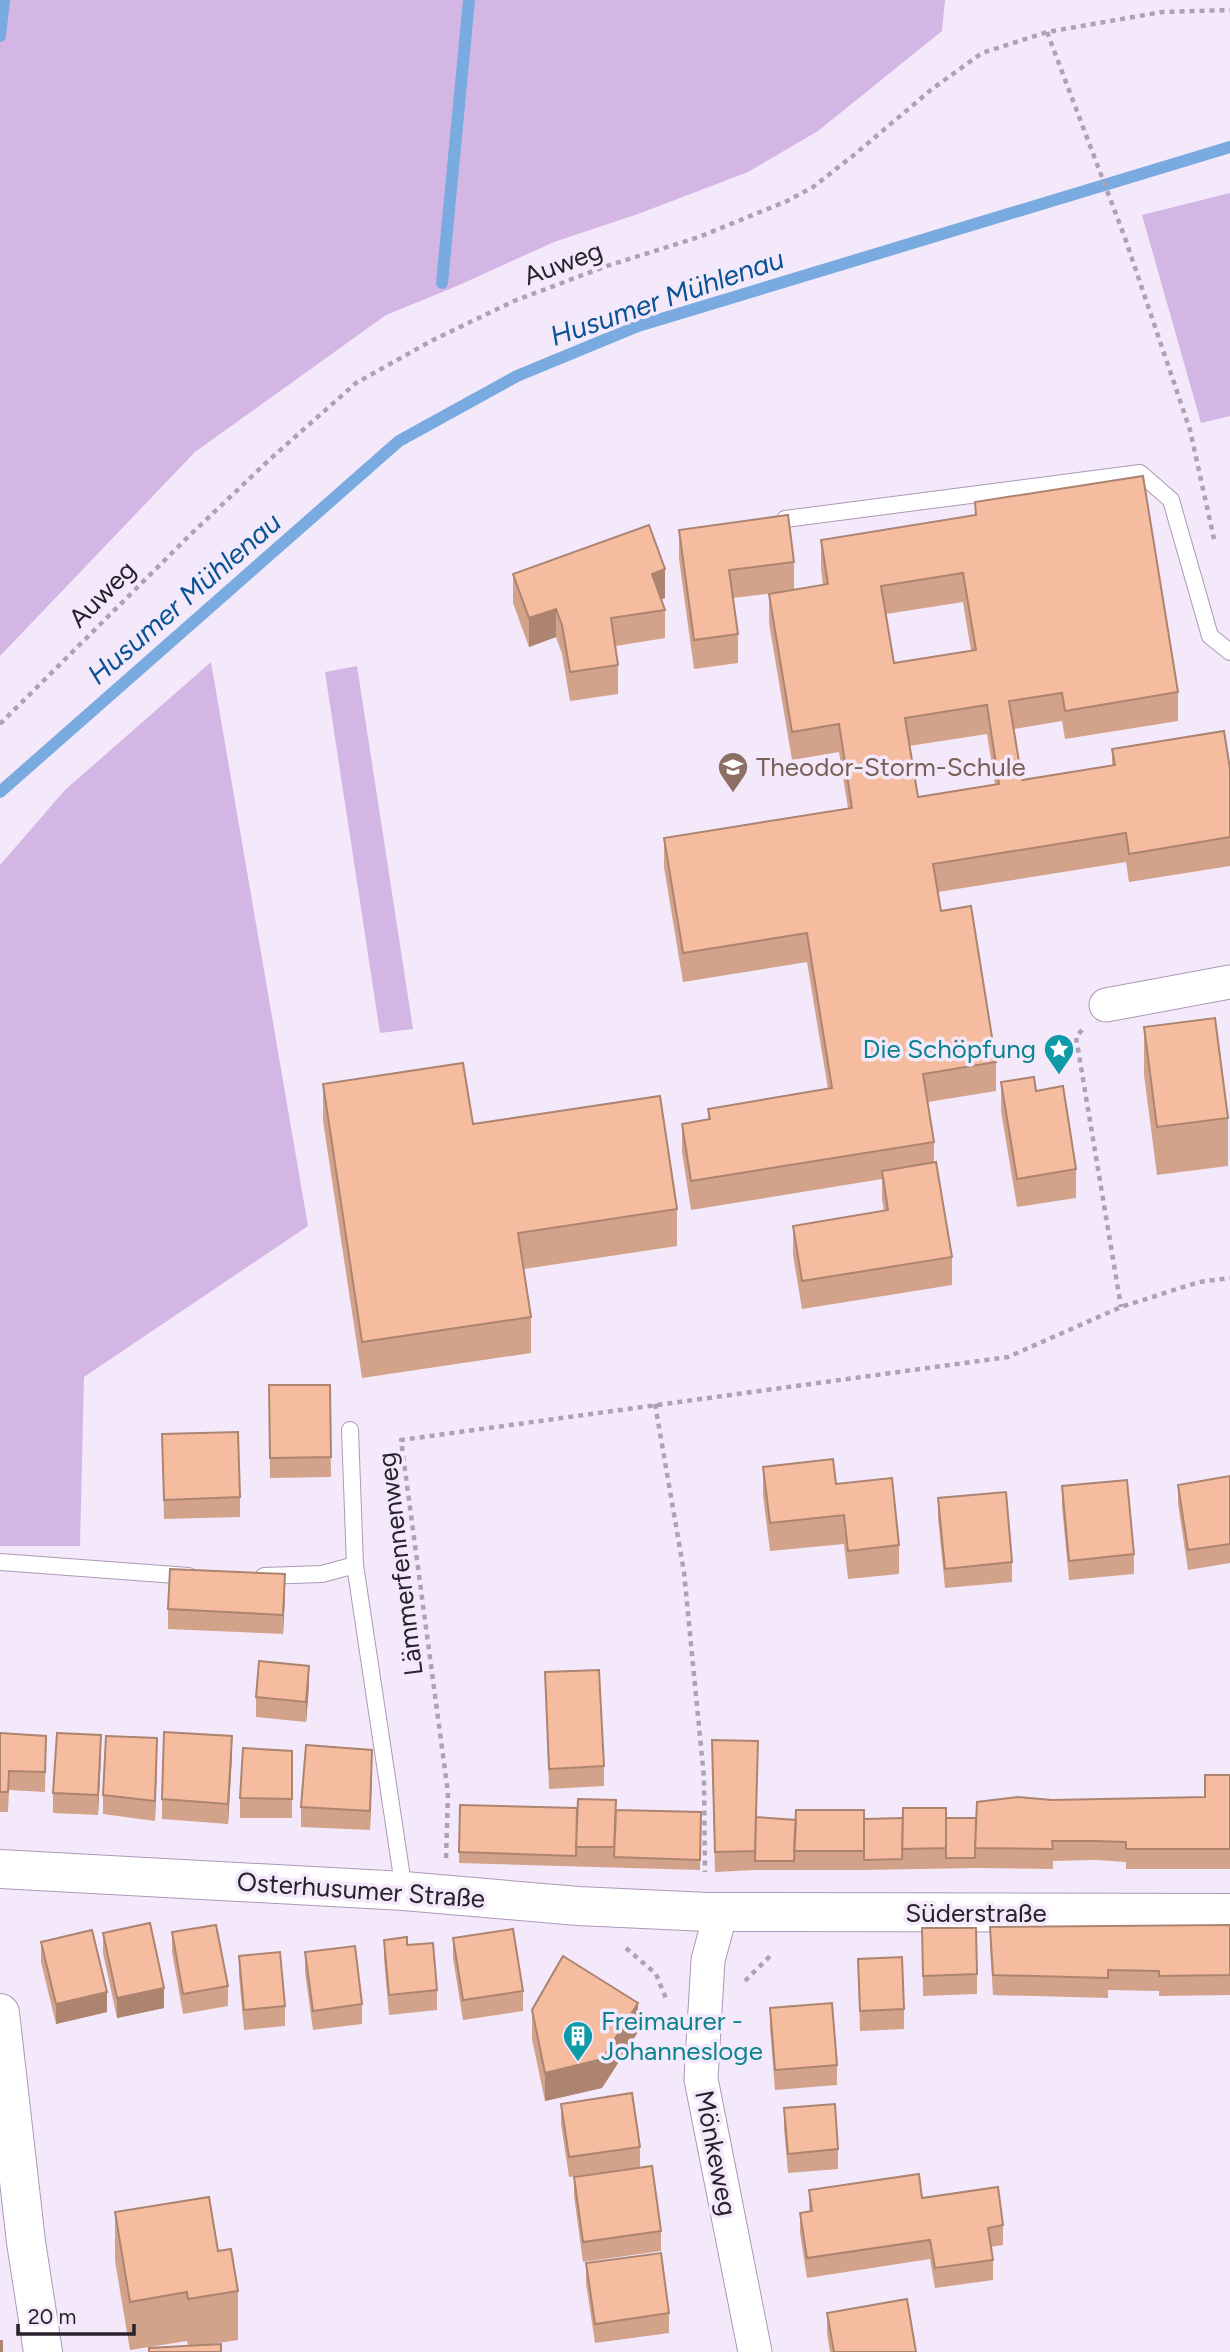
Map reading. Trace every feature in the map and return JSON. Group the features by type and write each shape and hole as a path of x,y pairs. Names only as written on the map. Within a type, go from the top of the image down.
{"main road":[{"name":"Osterhusumer Straße","path":"0,1868 404,1891 578,1906 715,1912"},
{"name":"Süderstraße","path":"715,1912 1230,1913"},
{"path":"0,2013 26,2242 43,2352"}],"street":[{"path":"1105,1005 1230,982"},
{"name":"Mönkeweg","path":"715,1912 708,1960 701,2079 755,2352"}],"lane":[{"path":"785,519 1140,472 1171,500 1210,636 1230,652"},
{"path":"349,1430 355,1564 404,1891"},
{"path":"0,1562 201,1577"},
{"path":"255,1576 321,1574 355,1564"}],"path":[{"name":"Auweg","path":"0,724 189,536 356,383 433,340 514,301 604,267 699,237 787,201 813,187 932,89 982,53 1047,32 1162,12 1230,10"},
{"path":"1047,32 1125,238 1190,430 1216,545"},
{"path":"1105,1005 1076,1037 1121,1307"},
{"name":"Lämmerfennenweg","path":"443,1894 448,1793 401,1440 1008,1357 1121,1307 1199,1282 1230,1278"},
{"path":"655,1404 684,1572 704,1778 705,1877 715,1912"},
{"path":"578,1906 656,1974 671,2009"},
{"path":"741,1990 747,1978 814,1913"}],"shaded area":[{"path":"0,0 945,0 942,31 818,131 748,172 638,214 554,242 386,315 195,452 0,656"},
{"path":"1230,193 1230,416 1201,423 1142,215"},
{"path":"211,662 308,1226 84,1377 80,1546 0,1546 0,865 65,790"},
{"path":"357,666 413,1029 380,1033 325,672"}],"building":[{"path":"1143,476 1178,692 1065,711 1062,693 1009,701 1022,780 1115,765 1112,749 1224,731 1230,769 1230,837 1129,854 1126,833 933,864 941,911 971,906 996,1062 923,1074 934,1142 691,1181 682,1124 710,1119 708,1109 832,1088 807,933 683,953 664,838 852,808 839,724 792,732 769,594 828,584 821,540 976,515 975,502","holes":["963,573 976,650 894,663 881,586","987,705 999,784 918,797 905,718"]},
{"path":"788,515 794,562 729,570 738,634 694,640 679,530"},
{"path":"649,525 665,569 652,574 665,610 611,618 618,665 570,672 562,625 556,609 529,618 513,574"},
{"path":"1215,1018 1228,1118 1157,1127 1144,1027"},
{"path":"463,1063 473,1124 660,1096 677,1209 518,1233 531,1317 362,1342 323,1084"},
{"path":"1034,1077 1036,1091 1063,1086 1076,1169 1017,1179 1001,1082"},
{"path":"936,1162 952,1257 802,1281 793,1226 888,1210 882,1171"},
{"path":"269,1385 330,1385 331,1457 270,1458"},
{"path":"238,1432 240,1497 164,1500 162,1434"},
{"path":"833,1459 836,1484 892,1478 899,1545 848,1551 844,1515 770,1523 763,1467"},
{"path":"1230,1476 1230,1544 1188,1550 1178,1485"},
{"path":"1127,1480 1134,1554 1069,1561 1062,1486"},
{"path":"1006,1492 1012,1562 945,1569 938,1498"},
{"path":"170,1569 285,1574 283,1615 168,1609"},
{"path":"259,1661 309,1666 306,1702 256,1697"},
{"path":"599,1670 604,1766 549,1769 545,1672"},
{"path":"164,1732 232,1736 228,1804 162,1799"},
{"path":"0,1733 46,1736 45,1772 9,1771 8,1792 0,1792"},
{"path":"57,1733 101,1735 98,1795 53,1793"},
{"path":"106,1736 157,1738 155,1801 103,1795"},
{"path":"712,1740 758,1741 755,1851 715,1852"},
{"path":"306,1745 372,1750 370,1811 301,1807"},
{"path":"243,1748 292,1751 292,1799 240,1798"},
{"path":"1205,1775 1230,1775 1230,1849 1126,1849 1126,1842 1096,1841 1052,1841 1053,1849 975,1848 977,1802 1018,1797 1052,1800 1205,1797"},
{"path":"578,1799 616,1800 614,1847 576,1847"},
{"path":"460,1805 577,1808 576,1856 459,1852"},
{"path":"903,1808 946,1808 946,1848 902,1849"},
{"path":"616,1810 701,1812 700,1860 614,1857"},
{"path":"796,1810 864,1810 864,1851 794,1851"},
{"path":"756,1817 796,1820 794,1861 755,1861"},
{"path":"903,1818 902,1859 864,1860 864,1819"},
{"path":"946,1818 976,1818 975,1858 946,1858"},
{"path":"150,1923 164,1988 117,1998 103,1933"},
{"path":"216,1925 228,1986 183,1994 172,1932"},
{"path":"1230,1925 1230,1975 1159,1976 1159,1971 1108,1970 1108,1978 993,1975 990,1927"},
{"path":"922,1928 976,1928 977,1974 923,1976"},
{"path":"513,1929 523,1991 463,2000 453,1938"},
{"path":"92,1930 107,1992 56,2004 41,1942"},
{"path":"407,1937 407,1945 433,1943 437,1990 389,1995 384,1940"},
{"path":"355,1946 362,2004 313,2011 305,1952"},
{"path":"280,1952 285,2006 244,2010 239,1956"},
{"name":"Freimaurer - Johannesloge","path":"563,1956 638,2003 602,2059 545,2073 532,2010"},
{"path":"902,1957 904,2009 860,2011 858,1959"},
{"path":"832,2003 837,2065 775,2070 770,2008"},
{"path":"632,2093 640,2147 569,2157 561,2104"},
{"path":"835,2104 838,2149 788,2154 784,2108"},
{"path":"652,2166 661,2231 583,2242 574,2177"},
{"path":"919,2174 922,2198 998,2187 1003,2225 988,2228 993,2260 935,2268 930,2240 807,2258 800,2213 812,2211 809,2190"},
{"path":"209,2197 218,2251 231,2249 238,2291 188,2299 187,2292 130,2302 115,2212"},
{"path":"661,2253 669,2313 595,2324 586,2263"},
{"path":"907,2299 916,2352 834,2352 827,2313"},
{"path":"221,2344 221,2352 149,2352 149,2348"}],"waterway":[{"path":"0,36 4,0"},
{"path":"442,283 469,0"},
{"name":"Husumer Mühlenau","path":"0,792 399,441 517,376 638,326 1230,147"}],"place":[{"name":"Theodor-Storm-Schule","path":"733,794"},
{"name":"Die Schöpfung","path":"1059,1076"},
{"name":"Freimaurer - Johannesloge","path":"578,2063"}]}
